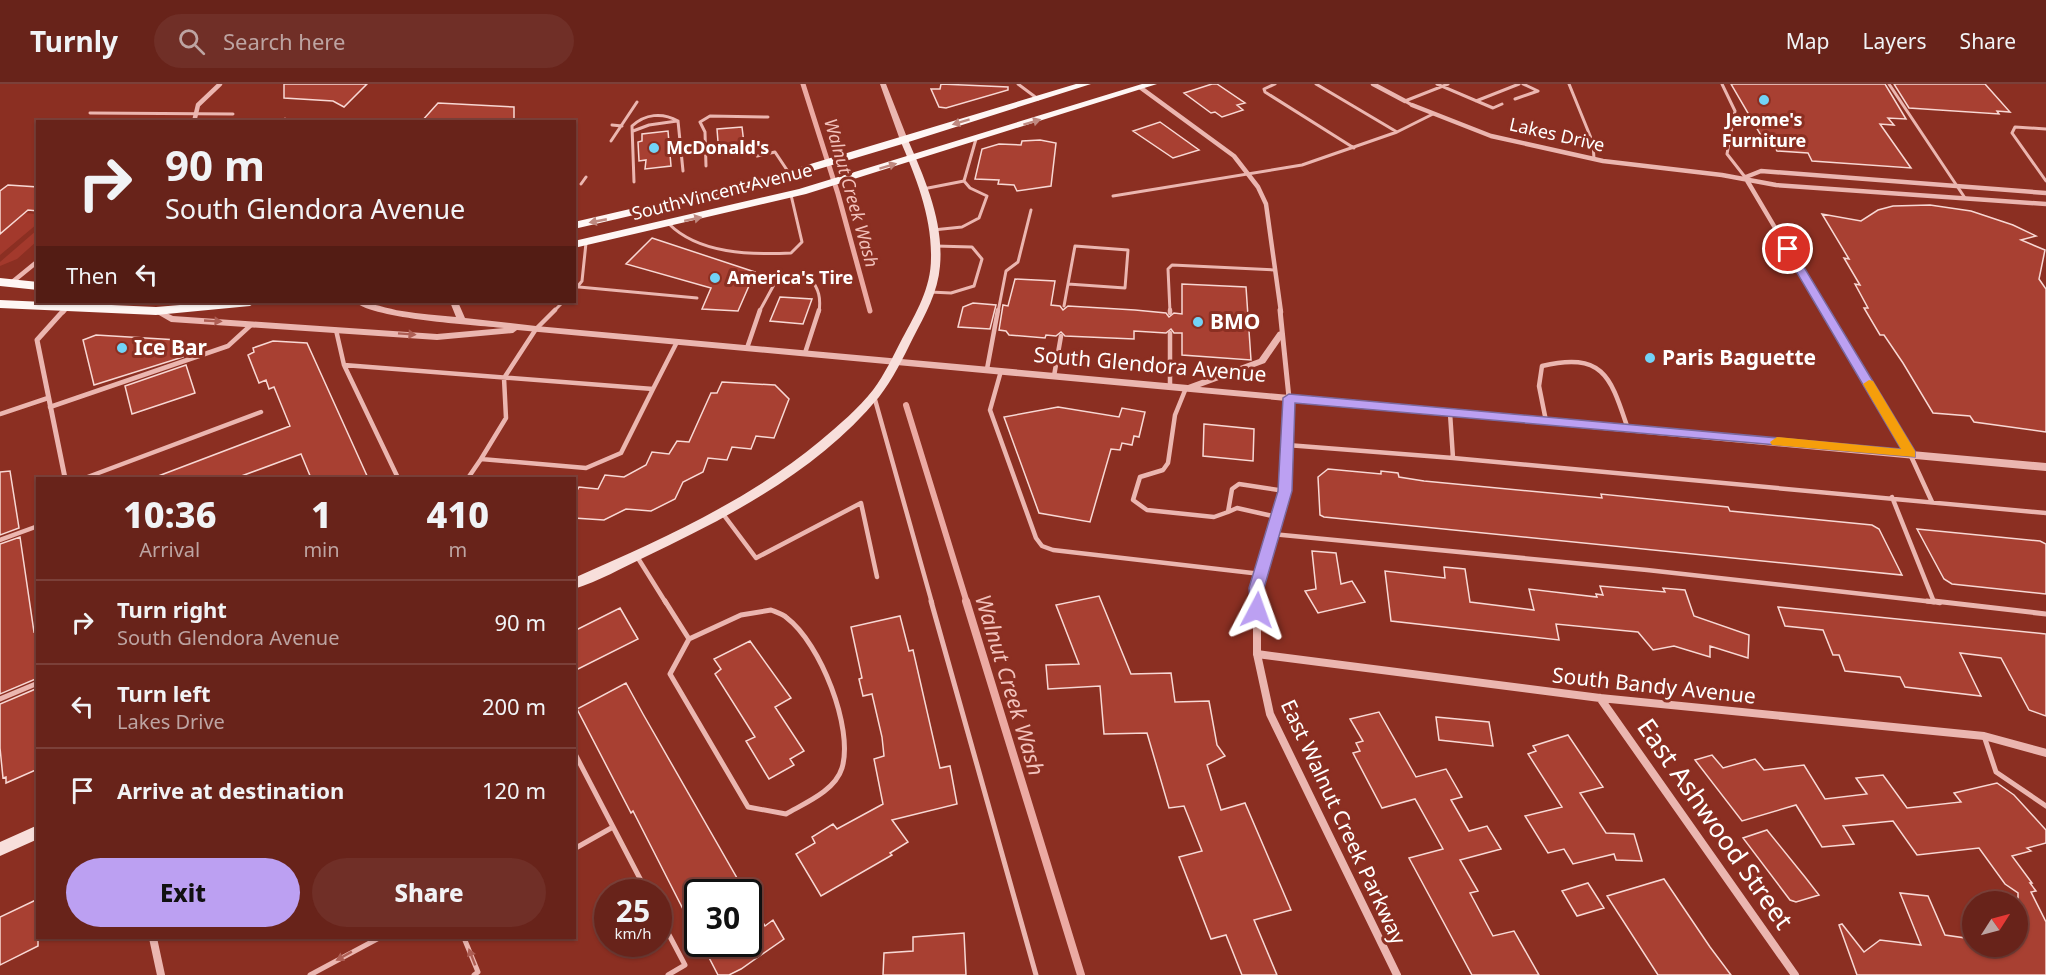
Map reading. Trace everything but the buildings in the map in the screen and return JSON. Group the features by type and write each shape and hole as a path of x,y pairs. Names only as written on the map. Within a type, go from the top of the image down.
{"main road":[{"name":"South Vincent Avenue","path":"576,226 629,215 789,173 1086,84"},
{"name":"South Vincent Avenue","path":"580,244 791,195 1152,84"},
{"path":"576,583 723,514 808,459 874,396 896,361 934,282 933,230 922,189 904,140"},
{"path":"0,293 6,283 36,286"},
{"path":"0,304 69,305 156,311 239,303"},
{"path":"0,849 36,833"}],"street":[{"path":"194,120 195,113 203,98 220,84"},
{"path":"884,84 904,140"},
{"name":"Lakes Drive","path":"1373,84 1433,114 1524,145 1594,159 1745,177 1776,185 2046,204"},
{"name":"East Walnut Creek Parkway","path":"1140,88 1234,156 1249,175 1266,204 1289,398 1285,491 1257,588 1257,654 1270,714 1397,975"},
{"name":"Lakes Drive","path":"1745,177 1761,171 2046,193"},
{"path":"1745,177 1910,454"},
{"path":"6,283 36,262"},
{"name":"South Glendora Avenue","path":"361,303 369,308 387,311 677,342 2046,467"},
{"path":"454,303 461,319"},
{"path":"65,477 37,340 69,305"},
{"path":"156,311 171,319 436,337 536,328"},
{"path":"1186,388 1262,361 1281,334"},
{"name":"South Bandy Avenue","path":"1257,654 1600,698 1984,736 2046,753"},
{"name":"East Ashwood Street","path":"1600,698 1796,975"},
{"path":"153,939 161,975"}],"lane":[{"path":"1018,84 1038,99"},
{"path":"1275,84 1264,88 1265,92 1354,148"},
{"path":"1316,84 1397,132"},
{"path":"1437,84 1493,108 1502,104"},
{"path":"1408,103 1448,84"},
{"path":"1476,100 1521,84 1538,91 1515,99"},
{"path":"1569,84 1593,142 1594,159"},
{"path":"1722,84 1735,111 1727,154 1745,177"},
{"path":"1889,84 1930,141 1965,198"},
{"path":"611,141 637,102"},
{"path":"90,113 233,114"},
{"path":"1113,196 1302,165 1397,132 1433,114"},
{"path":"634,182 632,126 646,117 665,115 678,121"},
{"path":"706,166 705,132 700,122 710,116 768,117"},
{"path":"633,131 656,123 678,121"},
{"path":"678,121 683,171"},
{"path":"612,125 622,126"},
{"path":"2046,129 2015,127 2012,133 2046,181"},
{"path":"964,181 976,139"},
{"path":"757,156 775,152 789,173"},
{"path":"581,184 586,177"},
{"path":"922,189 964,181"},
{"path":"933,230 962,226 979,218 987,196 970,188 964,181"},
{"path":"669,224 681,236 704,244 759,255 791,253 802,242 791,195"},
{"path":"987,369 1006,271 1018,262 1031,210"},
{"path":"576,289 582,281 580,244"},
{"path":"930,292 951,293 974,286 982,259 972,247 935,246"},
{"path":"1065,306 1068,284 1075,246 1128,250 1125,288 1068,284"},
{"path":"1170,313 1168,269 1172,265 1275,270"},
{"path":"747,348 770,288 783,278 797,276 810,278 814,282 820,307 805,353"},
{"path":"576,281 582,281"},
{"path":"579,286 697,298"},
{"path":"469,477 506,418 504,378 536,328 562,303"},
{"path":"50,407 228,346 252,324"},
{"path":"336,330 344,365 398,477"},
{"path":"1170,333 1170,387"},
{"path":"1054,376 1061,336"},
{"path":"481,459 586,468 621,453 677,342"},
{"path":"1546,421 1539,386 1542,366 1561,360 1590,365 1613,383 1628,429"},
{"path":"344,365 653,389"},
{"path":"1001,371 990,410 1036,538 1042,546 1053,550 1261,574"},
{"path":"1186,388 1175,415 1168,464 1163,470 1142,474 1136,481 1133,500 1147,510 1214,517 1237,508 1277,517"},
{"path":"874,396 899,476 1036,975"},
{"path":"0,414 48,398"},
{"path":"88,477 261,412"},
{"path":"1450,413 1453,458"},
{"path":"1287,445 1892,497 2046,513"},
{"path":"1910,454 1932,502"},
{"path":"1228,512 1232,489 1239,484 1285,491"},
{"path":"1892,497 1934,602"},
{"path":"723,514 756,558 861,503 877,577"},
{"path":"0,540 36,527"},
{"path":"1272,534 1647,570 2046,614"},
{"path":"636,555 689,639"},
{"path":"770,610 789,617 822,664 844,736 842,769 820,794 786,814 748,807 670,674 689,639 752,612 770,610"},
{"path":"0,699 36,684"},
{"path":"1984,736 1996,772 2046,806"},
{"path":"576,756 640,879"},
{"path":"576,848 613,827"},
{"path":"310,975 377,939"},
{"path":"464,939 478,972 474,975"},
{"path":"668,975 685,965 672,941"}],"shaded area":[{"path":"25,213 36,214 36,225 0,255 0,233"},
{"path":"36,231 36,242 17,259 0,266 0,262"}],"waterway":[{"name":"Walnut Creek Wash","path":"803,84 838,194 870,311"},
{"name":"Walnut Creek Wash","path":"906,405 967,603"},
{"name":"Walnut Creek Wash","path":"966,601 1081,975"}],"slow traffic":[{"path":"1777,442 1910,454 1869,384"}],"place":[{"name":"Jerome's Furniture","path":"1764,100"},
{"name":"McDonald's","path":"654,148"},
{"name":"America's Tire","path":"715,278"},
{"name":"BMO","path":"1198,322"},
{"name":"Ice Bar","path":"122,348"},
{"name":"Paris Baguette","path":"1650,358"}],"route":[{"path":"1257,610 1257,588 1285,491 1289,398 1910,454 1788,249"}]}
